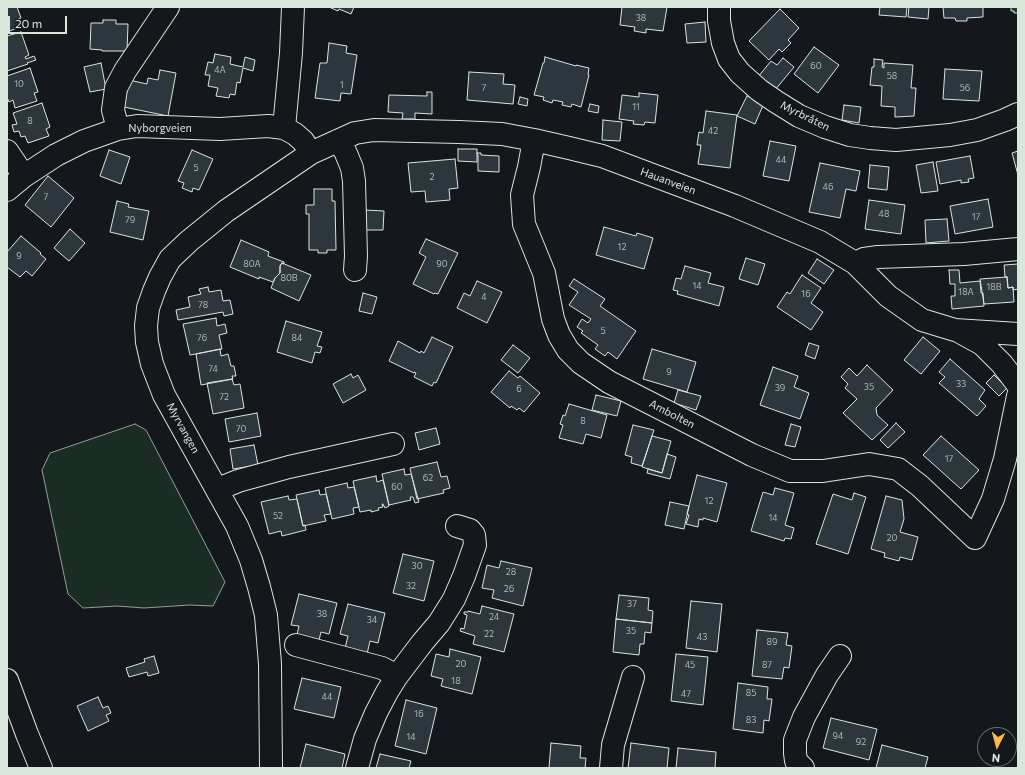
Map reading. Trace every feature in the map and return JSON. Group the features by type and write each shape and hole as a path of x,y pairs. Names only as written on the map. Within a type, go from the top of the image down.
{"street":[{"path":"118,129 113,110 116,88 168,7"},
{"path":"284,128 293,7"},
{"name":"Myrbråten","path":"719,7 723,43 729,60 740,73 759,90 799,116 824,127 850,135 896,140 950,135 977,130 1018,114"},
{"name":"Nyborgveien","path":"7,190 24,176 56,155 84,141 118,129 137,126 220,129 268,126 284,128 295,134 303,141 311,153"},
{"name":"Hauanveien","path":"311,153 355,133 374,130 502,134 602,156 735,206 820,242 855,263 888,296 922,320 955,330"},
{"name":"Ambolten","path":"534,140 522,195 524,224 544,273 553,319 559,335 568,350 581,363 609,382 752,456 790,471 823,471 870,464 898,469 920,486 976,538 994,499 1005,459 1018,396"},
{"path":"337,141 345,151 352,168 354,181 355,270"},
{"path":"7,151 24,176"},
{"name":"Myrvangen","path":"271,768 270,664 266,615 259,587 251,560 237,526 218,489 164,395 152,364 147,342 146,326 148,308 160,277 170,259 188,241 226,211 311,153"},
{"path":"855,263 864,259 878,257 964,254 1018,249"},
{"path":"955,330 1018,334"},
{"path":"955,330 982,344 1002,364 1018,385"},
{"path":"218,489 238,481 289,467 393,444"},
{"path":"357,768 365,739 376,713 397,676 439,623 454,598 464,576 475,545 474,535 470,530 457,526"},
{"path":"296,645 382,668 397,676"},
{"path":"794,766 795,740 804,717 827,675 840,656"},
{"path":"611,768 613,745 633,677"},
{"path":"7,680 41,768"}],"green space":[{"path":"135,424 146,430 225,582 213,606 190,605 144,608 117,606 83,608 68,594 42,470 50,453"}],"building":[{"path":"7,7 17,7 21,18 18,19 20,27 7,32"},
{"path":"329,7 354,7 351,14"},
{"path":"622,7 667,7 663,31 646,29 646,33 634,31 635,27 620,25"},
{"path":"880,7 907,7 906,17 879,15"},
{"path":"909,7 929,7 928,19 908,17"},
{"path":"943,7 983,7 983,17 967,18 967,21 956,21 955,18 944,18"},
{"path":"1011,7 1018,7 1018,13 1011,11"},
{"path":"780,9 799,28 788,40 791,43 782,52 779,49 769,60 749,41"},
{"path":"103,20 116,20 116,24 128,24 127,51 102,51 90,49 91,23 103,23"},
{"path":"705,22 706,42 687,43 685,24"},
{"path":"21,32 29,55 25,57 26,59 34,56 36,60 7,71 7,36"},
{"path":"329,43 347,46 346,53 357,55 351,94 341,93 340,101 315,98 320,63 327,63"},
{"path":"814,47 839,65 818,93 794,74"},
{"path":"215,54 231,57 230,64 243,67 245,57 255,60 253,71 243,68 240,83 237,82 235,95 230,94 229,98 216,96 218,88 208,86 210,75 205,75 208,62 213,63"},
{"path":"545,57 576,66 589,68 589,75 581,107 572,104 571,107 562,105 563,102 553,100 552,103 543,100 544,97 534,95"},
{"path":"783,58 794,67 775,90 758,77 771,61 777,65"},
{"path":"874,59 883,60 882,67 884,68 884,63 913,65 911,88 916,88 914,116 895,117 895,107 881,106 882,86 870,85 872,67 874,67"},
{"path":"101,63 106,89 90,92 84,67"},
{"path":"30,68 38,92 34,93 37,101 15,108 13,100 9,102 7,97 7,76"},
{"path":"945,69 982,71 979,101 943,99"},
{"path":"160,70 176,73 168,116 124,107 129,80 147,84 148,78 158,80"},
{"path":"469,72 504,74 503,84 515,85 513,104 467,100"},
{"path":"427,92 432,92 432,114 415,113 415,119 402,119 403,113 388,112 389,95 427,96"},
{"path":"639,93 658,95 655,123 645,122 644,125 633,124 634,121 619,119 622,95 639,97"},
{"path":"747,96 764,103 755,124 737,116"},
{"path":"520,97 528,99 527,106 518,104"},
{"path":"42,103 50,127 46,129 49,136 28,143 25,136 21,137 19,131 14,132 12,125 17,124 13,113"},
{"path":"590,104 599,106 598,113 588,111"},
{"path":"844,105 861,107 859,123 842,120"},
{"path":"706,111 737,115 730,168 698,164 701,145 697,145 699,132 703,133"},
{"path":"603,120 622,122 620,141 602,140"},
{"path":"770,141 796,146 789,181 763,176"},
{"path":"458,149 477,149 477,162 458,161"},
{"path":"109,150 130,157 121,184 100,176"},
{"path":"192,150 213,159 199,190 193,188 192,192 182,188 184,183 178,181"},
{"path":"1018,151 1018,175 1012,153"},
{"path":"477,153 481,153 481,155 499,156 499,172 478,171"},
{"path":"970,156 974,178 968,179 969,182 961,183 961,180 940,184 936,162"},
{"path":"455,159 458,188 449,189 450,200 426,202 425,191 411,192 408,163"},
{"path":"933,162 938,191 921,193 916,165"},
{"path":"820,163 860,171 856,191 846,189 840,218 809,212"},
{"path":"870,165 889,167 887,190 868,188"},
{"path":"48,176 74,198 51,227 25,205"},
{"path":"314,189 332,189 332,201 335,201 336,250 327,250 327,253 318,253 318,250 309,250 309,214 306,214 306,205 314,205"},
{"path":"988,199 993,227 955,234 950,206"},
{"path":"869,200 905,205 901,234 865,229"},
{"path":"117,201 129,204 128,207 149,211 143,240 110,232"},
{"path":"365,210 384,211 383,230 363,230"},
{"path":"947,219 949,241 926,243 925,220"},
{"path":"604,227 636,236 637,233 653,238 644,269 596,255"},
{"path":"70,229 85,243 69,261 54,248"},
{"path":"21,236 46,259 32,276 26,271 20,277 7,267 7,252"},
{"path":"426,239 458,253 438,294 434,294 413,284 426,257 419,253"},
{"path":"241,240 269,252 268,256 284,262 284,264 282,263 280,266 280,273 273,282 259,277 259,279 230,267"},
{"path":"746,258 765,264 758,285 739,279"},
{"path":"817,259 834,270 824,284 808,273"},
{"path":"282,263 311,275 299,301 271,288 275,278 280,273 280,266"},
{"path":"1018,264 1018,289 1013,290 1013,287 1008,288 1004,265"},
{"path":"685,266 711,273 708,283 724,287 719,306 677,294 678,291 673,290 676,278 681,279"},
{"path":"949,270 959,270 960,283 980,281 984,306 952,309 951,296 955,296 955,284 950,284"},
{"path":"802,275 821,288 811,303 823,312 811,330 777,307 787,292 790,294"},
{"path":"1007,277 1008,288 1013,287 1014,302 984,304 980,279"},
{"path":"574,279 605,299 600,306 636,331 617,359 608,352 605,356 595,349 598,345 581,333 583,331 577,327 582,319 588,323 591,319 569,305 578,292 569,286"},
{"path":"477,281 502,292 487,323 457,308 464,293 470,296"},
{"path":"208,287 209,292 221,290 223,301 230,300 233,314 224,316 223,312 178,320 176,310 190,307 188,297 201,294 199,289"},
{"path":"363,293 377,297 372,314 359,311"},
{"path":"216,318 217,326 225,324 227,333 219,335 222,349 190,355 183,324"},
{"path":"286,321 322,332 317,346 322,347 320,353 315,352 312,363 277,352"},
{"path":"432,337 453,347 436,383 434,382 432,386 414,377 416,373 389,361 398,341 420,353 421,351 424,353"},
{"path":"923,337 940,351 921,374 904,360"},
{"path":"809,343 819,346 815,359 805,355"},
{"path":"513,345 530,358 518,373 501,360"},
{"path":"220,349 221,356 228,354 231,366 234,366 236,376 232,376 233,379 201,385 196,354"},
{"path":"652,349 696,362 687,392 643,379"},
{"path":"950,359 985,390 979,399 986,406 977,416 939,383 945,377 939,372"},
{"path":"867,365 893,390 876,408 877,415 888,425 872,440 843,413 857,399 845,388 848,384 841,377 849,368 857,376"},
{"path":"773,367 798,376 794,387 809,393 800,419 760,405"},
{"path":"509,371 518,378 520,376 540,393 524,412 519,408 517,410 511,406 510,408 491,392"},
{"path":"351,374 353,378 358,375 366,390 343,403 333,384"},
{"path":"994,375 1007,388 999,396 986,383"},
{"path":"232,379 234,385 240,384 244,408 213,414 207,383"},
{"path":"678,390 701,396 696,410 674,403"},
{"path":"596,395 621,401 617,416 592,410"},
{"path":"569,404 607,415 601,438 586,434 583,444 559,438 563,425 560,424 563,415 565,416"},
{"path":"257,413 261,436 229,442 225,419"},
{"path":"896,423 905,432 888,448 880,440"},
{"path":"791,424 801,427 795,447 785,445"},
{"path":"633,425 654,430 642,466 631,463 632,457 625,455"},
{"path":"436,428 440,444 419,450 415,433"},
{"path":"652,436 671,441 662,473 642,467"},
{"path":"941,436 979,470 961,489 923,455"},
{"path":"254,445 258,465 233,469 230,449"},
{"path":"667,454 676,457 670,479 647,473 648,469 662,473"},
{"path":"437,462 441,477 447,476 450,488 443,490 444,493 417,499 410,468"},
{"path":"404,469 405,475 411,474 419,502 415,503 413,497 410,497 411,500 389,505 382,474"},
{"path":"697,475 727,483 717,522 703,518 703,520 699,519 698,527 686,524 689,515 687,514"},
{"path":"376,476 377,482 383,480 389,506 385,508 382,504 383,507 378,508 379,510 360,512 353,481"},
{"path":"347,483 348,488 354,487 359,507 353,508 354,514 332,519 325,488"},
{"path":"775,488 794,493 785,525 794,528 791,539 785,538 784,541 751,531 763,492 773,495"},
{"path":"319,490 320,495 326,494 331,514 324,515 326,521 303,526 296,495"},
{"path":"854,493 866,497 848,554 816,544 833,494 852,500"},
{"path":"288,496 289,500 297,499 303,526 305,525 306,530 282,536 281,531 269,534 261,502"},
{"path":"886,496 902,500 904,519 900,532 918,537 912,560 900,557 899,561 884,557 885,553 871,549"},
{"path":"670,502 689,506 684,529 665,525"},
{"path":"403,554 434,561 424,601 393,593"},
{"path":"501,561 532,568 523,606 492,598 494,590 482,588 487,565 499,568"},
{"path":"299,594 337,603 329,634 321,632 318,644 296,639 299,626 291,625"},
{"path":"619,595 649,598 648,610 653,611 652,623 616,619"},
{"path":"691,601 722,604 717,652 686,648"},
{"path":"348,604 385,613 378,643 370,641 367,654 345,648 348,636 340,634"},
{"path":"482,606 514,614 504,652 473,644 475,636 460,631 461,628 464,629 467,615 464,614 464,612 468,611 480,614"},
{"path":"616,619 652,623 651,633 645,632 644,644 640,644 639,655 613,652"},
{"path":"757,630 788,633 786,645 792,646 789,668 784,667 782,679 752,676"},
{"path":"450,649 481,657 472,694 441,686 443,679 431,676 436,654 449,657"},
{"path":"676,654 708,657 703,705 671,701"},
{"path":"154,656 159,673 148,676 147,672 129,677 126,668 145,662 144,659"},
{"path":"302,678 341,687 334,718 294,709"},
{"path":"738,683 768,687 767,699 772,699 769,721 764,720 763,733 733,729"},
{"path":"98,697 103,708 108,706 111,713 106,715 109,721 88,731 77,706"},
{"path":"406,700 437,708 426,754 395,746"},
{"path":"831,718 877,729 869,760 823,748"},
{"path":"551,743 581,746 580,758 586,758 585,768 549,768"},
{"path":"631,743 669,748 667,768 628,768"},
{"path":"306,744 345,754 342,768 300,768"},
{"path":"882,745 928,757 925,768 876,768"},
{"path":"678,748 716,752 715,768 676,768"},
{"path":"380,754 411,761 409,768 376,768"}]}
